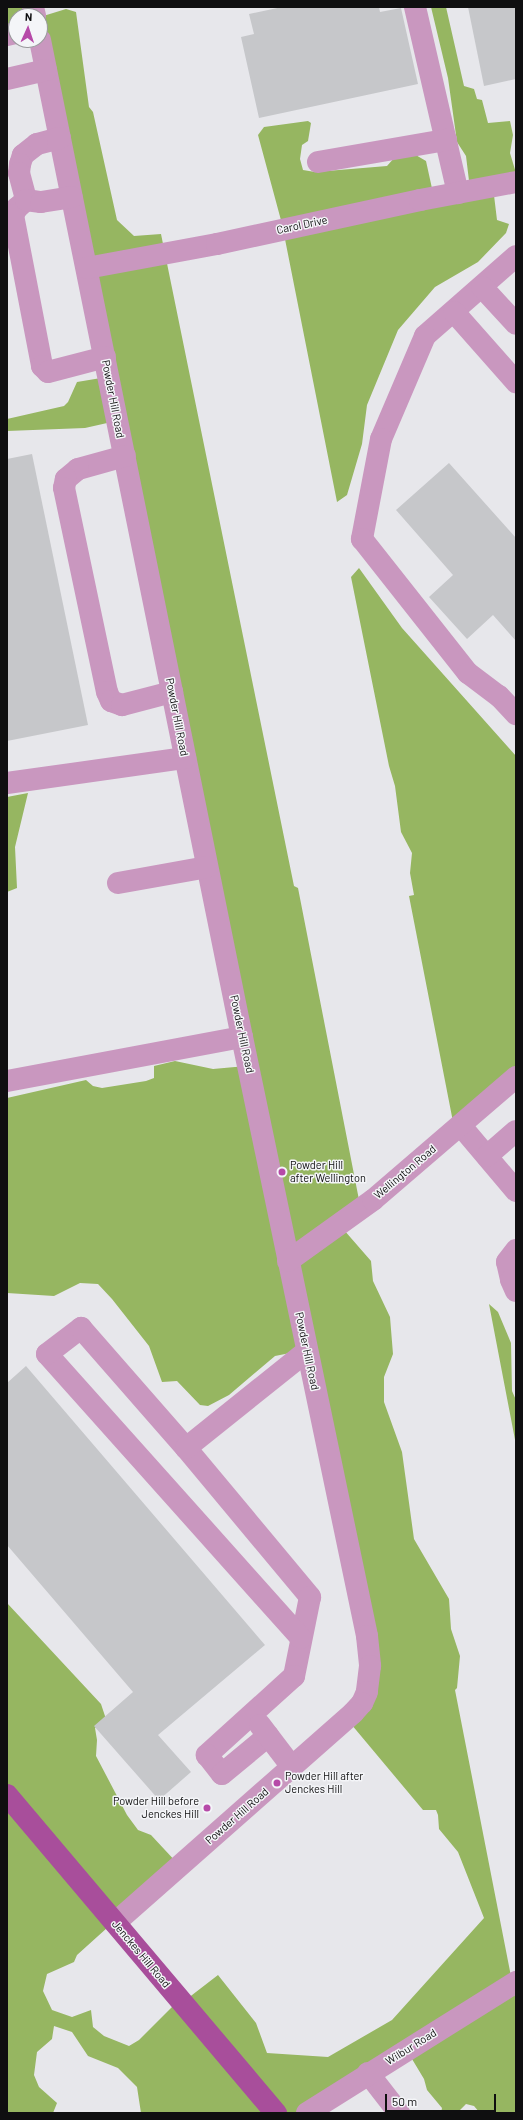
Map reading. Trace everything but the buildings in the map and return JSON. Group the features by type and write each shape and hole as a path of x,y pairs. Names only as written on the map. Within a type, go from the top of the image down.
{"main road":[{"name":"Jenckes Hill Road","path":"7,1795 276,2113"}],"street":[{"path":"415,7 458,194"},
{"name":"Powder Hill Road","path":"42,48 207,867 367,1636 370,1666 367,1692 362,1703 292,1767 115,1923"},
{"path":"7,79 46,70"},
{"path":"26,200 19,173 23,155 37,144 60,138"},
{"path":"318,162 446,140"},
{"name":"Carol Drive","path":"87,268 516,182"},
{"path":"72,197 41,202 26,200 17,208 13,215 44,370 48,372 105,357"},
{"path":"516,256 425,336 381,438 362,539 468,673 499,696 516,714"},
{"path":"482,287 516,324"},
{"path":"454,312 516,382"},
{"path":"125,456 78,469 66,478 64,488 107,692 111,701 122,704 172,692"},
{"path":"7,783 185,758"},
{"path":"118,884 207,867"},
{"path":"7,1081 242,1037"},
{"name":"Wellington Road","path":"288,1261 373,1200 516,1076"},
{"path":"460,1126 516,1191"},
{"path":"487,1156 516,1131"},
{"path":"516,1250 507,1262 510,1280 516,1290"},
{"path":"268,1736 222,1774 207,1755 294,1676 310,1597 186,1448 81,1328 47,1354 301,1638"},
{"path":"186,1448 307,1351"},
{"path":"252,1715 292,1767"},
{"name":"Wilbur Road","path":"307,2113 516,1982"},
{"path":"368,2074 399,2113"}],"green space":[{"path":"7,7 33,7 8,8 7,35"},
{"path":"431,7 446,7 464,86 474,89 477,99 482,100 488,123 510,121 513,135 510,153 516,173 493,187 497,220 509,224 506,233 478,262 435,287 398,330 367,405 362,444 347,495 337,502 282,224 258,135 264,127 308,121 311,123 308,141 302,145 300,159 303,170 315,172 387,166 395,157 414,154 426,161 433,193 470,189 466,156 457,142 448,78"},
{"path":"66,9 76,12 89,107 93,112 117,220 134,236 161,234 294,886 298,888 360,1205 344,1230 371,1261 373,1281 390,1317 393,1354 384,1377 384,1402 402,1452 414,1539 449,1599 451,1629 460,1656 457,1688 455,1690 516,2002 516,2113 480,2113 474,2106 466,2104 457,2113 441,2113 442,2108 427,2090 424,2079 409,2054 316,2113 141,2113 137,2087 118,2068 88,2056 72,2032 54,2026 52,2039 37,2052 34,2075 39,2087 57,2103 53,2113 7,2113 7,1603 101,1704 106,1719 95,1728 97,1740 96,1756 127,1815 138,1830 151,1835 178,1864 77,1955 74,1962 47,1974 43,1991 52,2010 72,2017 91,2010 93,2027 104,2036 129,2046 139,2040 178,2001 183,2002 218,1975 256,2023 267,2053 328,2057 392,2020 484,1918 458,1852 439,1829 436,1810 423,1810 346,1718 368,1686 305,1350 275,1356 229,1395 208,1406 200,1405 177,1381 162,1382 149,1346 112,1299 98,1284 80,1283 54,1296 7,1293 7,1098 86,1080 93,1086 102,1088 146,1081 154,1078 154,1066 175,1061 213,1069 246,1066 116,421 85,428 7,431 7,419 64,406 68,402 77,382 107,377 42,48 48,48 48,15"},
{"path":"359,568 402,628 516,756 516,1075 454,1127 409,896 414,895 410,873 412,853 401,832 395,786 389,766 351,577"},
{"path":"28,793 15,847 17,888 7,892 7,797"},
{"path":"489,1304 498,1312 511,1343 512,1391 516,1400 516,1445"}],"place":[{"name":"Powder Hill after Wellington","path":"282,1172"},
{"name":"Powder Hill after Jenckes Hill","path":"277,1783"},
{"name":"Powder Hill before Jenckes Hill","path":"207,1808"}]}
